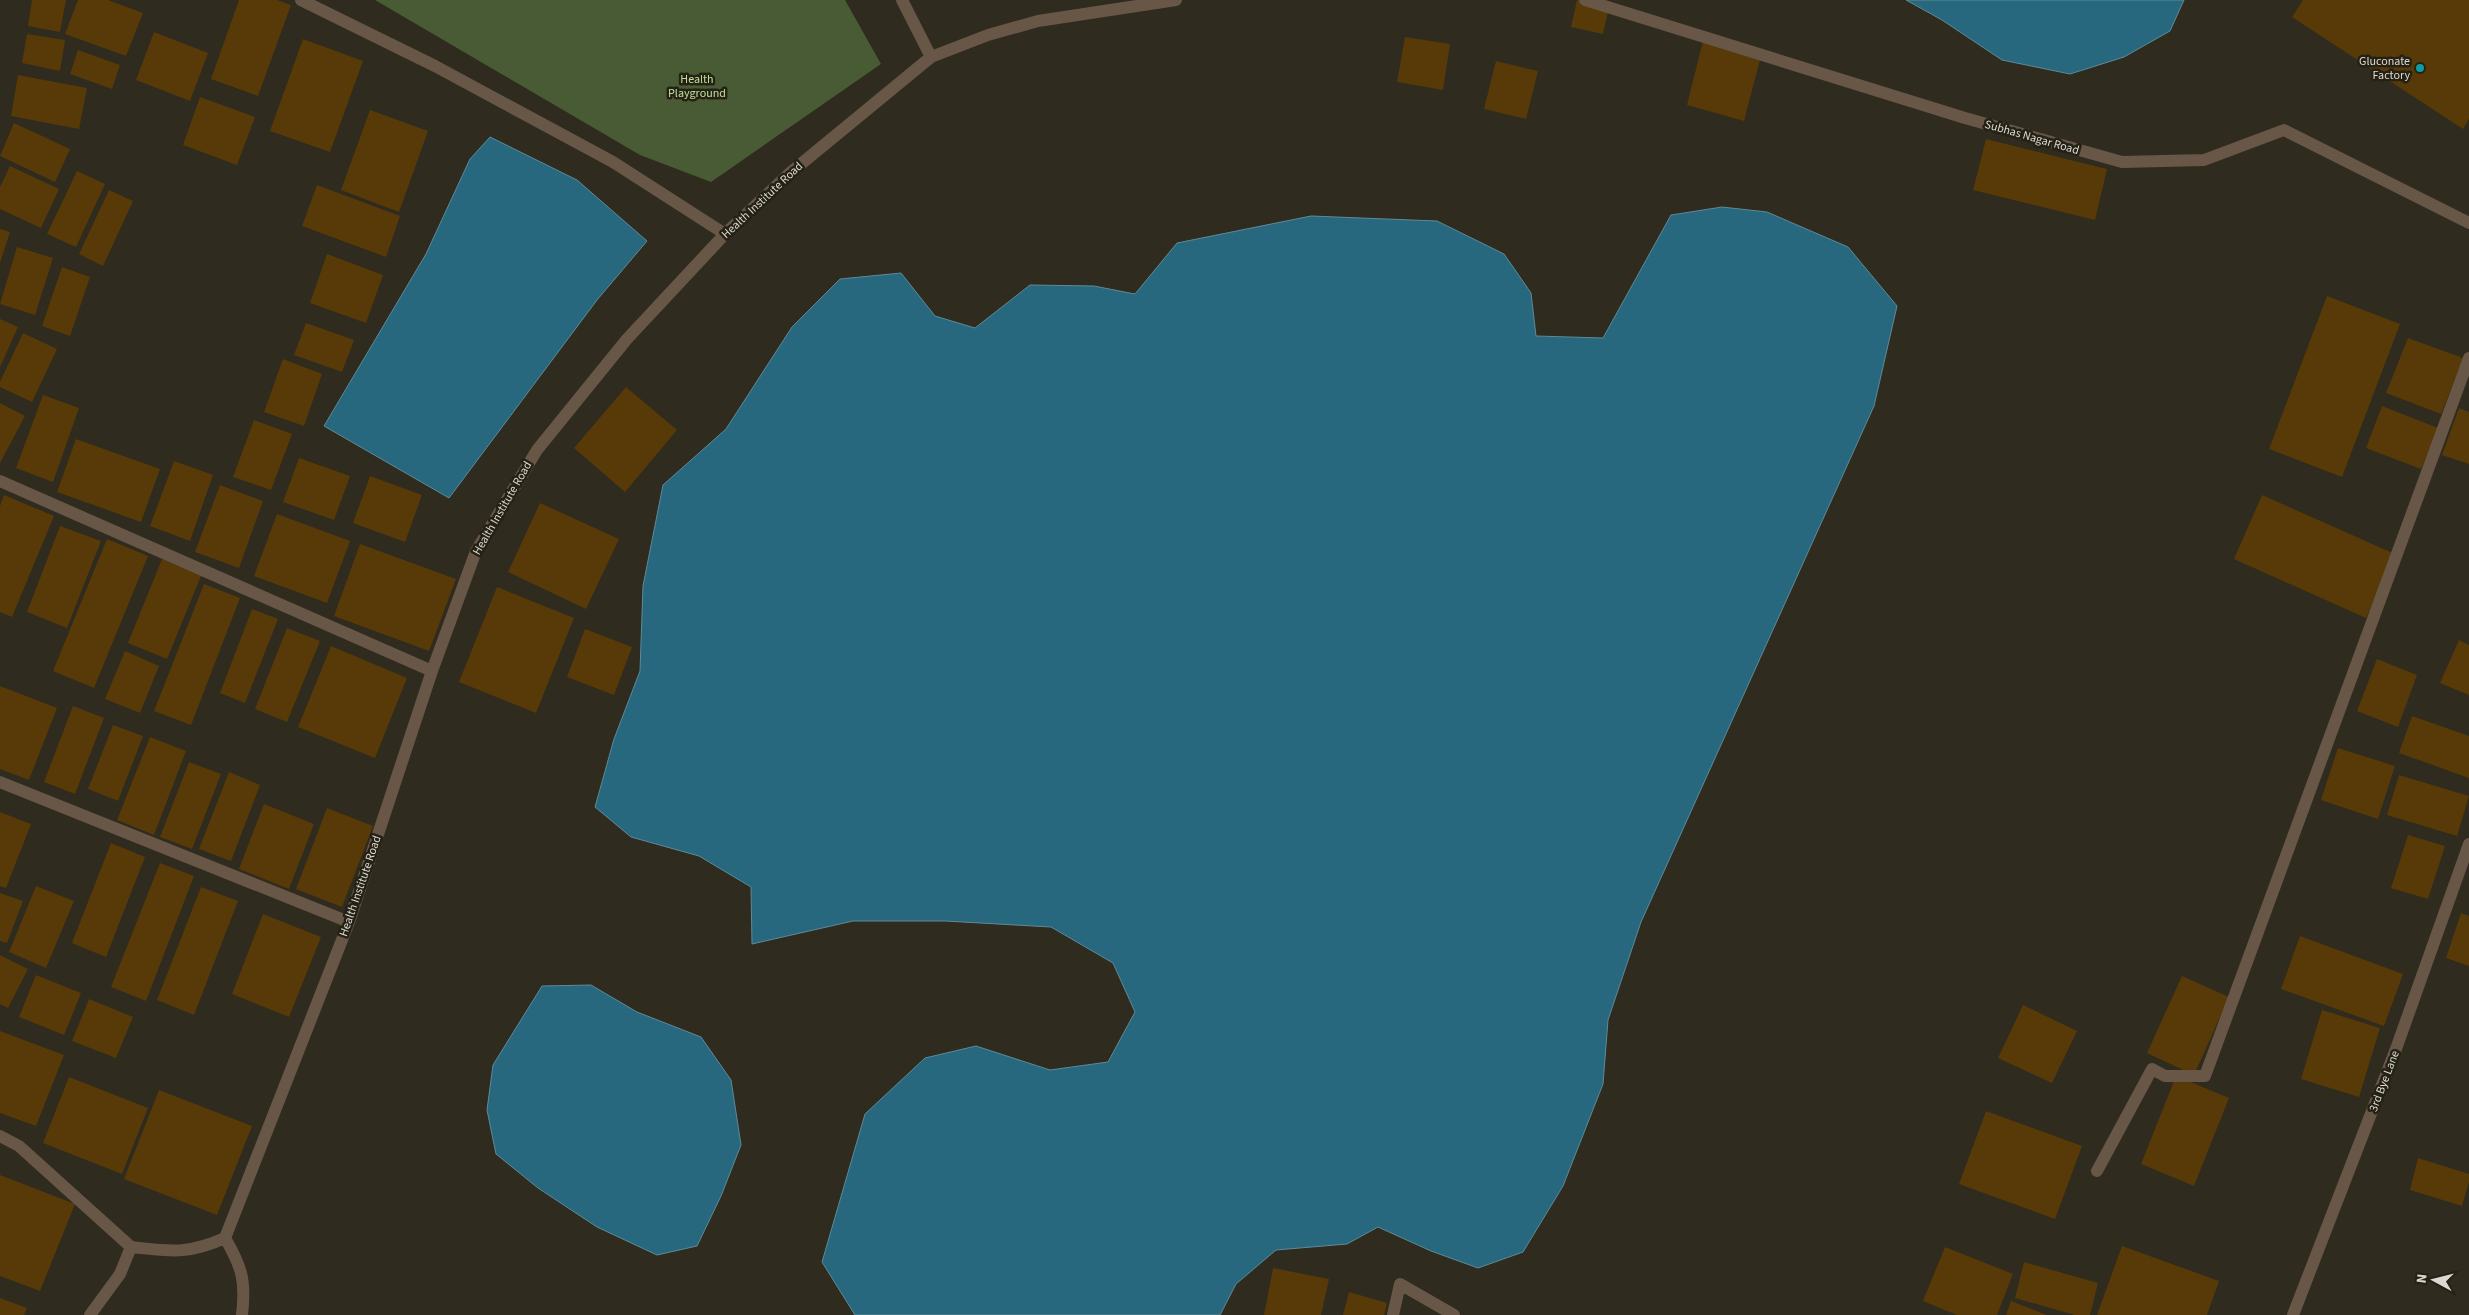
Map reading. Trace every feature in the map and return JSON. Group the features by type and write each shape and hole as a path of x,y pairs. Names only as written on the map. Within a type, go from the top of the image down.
{"street":[{"path":"301,0 435,66 613,162 725,234"},
{"path":"902,0 931,57"},
{"name":"Health Institute Road","path":"225,1238 349,922 432,671 476,551 537,450 627,340 725,234 790,173 931,57 988,35 1038,21 1176,0"},
{"name":"Subhas Nagar Road","path":"1585,0 1965,118 2122,162 2204,160 2284,130 2469,223"},
{"path":"2097,1171 2152,1069 2166,1076 2205,1076 2469,358"},
{"path":"0,481 432,671"},
{"path":"0,782 349,922"},
{"name":"3rd Bye Lane","path":"2293,1315 2396,1049 2469,844"},
{"path":"0,1136 19,1146 130,1247 171,1251 200,1249 225,1238 237,1259 245,1288 242,1315"},
{"path":"90,1315 120,1274 130,1247"},
{"path":"1393,1315 1400,1284 1454,1315"}],"green space":[{"name":"Health Playground","path":"375,0 845,0 881,64 711,182 640,155"}],"water":[{"path":"1906,0 2184,0 2170,31 2124,57 2070,74 2002,60 1942,20"},
{"path":"490,137 577,180 647,241 597,300 449,498 324,426 426,254 470,159"},
{"path":"1722,207 1767,212 1848,247 1897,306 1874,406 1641,922 1608,1020 1603,1084 1563,1186 1523,1252 1478,1268 1431,1251 1378,1227 1347,1244 1276,1250 1236,1284 1220,1315 855,1315 822,1262 865,1114 925,1058 976,1046 1050,1070 1108,1062 1135,1012 1113,963 1051,927 945,921 853,921 752,944 751,887 699,856 631,837 595,807 614,739 640,671 643,586 663,485 726,429 792,327 840,279 901,273 935,316 975,328 1030,285 1094,286 1135,294 1177,243 1311,216 1437,221 1504,254 1531,293 1536,336 1603,338 1671,215"},
{"path":"591,985 637,1012 701,1037 731,1080 741,1145 721,1196 697,1246 657,1255 597,1227 538,1188 496,1154 487,1110 493,1065 542,986"}],"building":[{"path":"32,0 66,0 60,32 28,26"},
{"path":"78,0 108,0 143,13 126,56 65,34"},
{"path":"239,0 277,0 291,5 258,96 211,79"},
{"path":"1577,0 1609,7 1603,34 1571,27"},
{"name":"Gluconate Factory","path":"2303,0 2469,0 2469,119 2463,129 2292,17"},
{"path":"154,32 208,53 190,101 136,80"},
{"path":"27,34 65,40 60,71 22,63"},
{"path":"1405,37 1450,44 1443,90 1397,82"},
{"path":"303,39 363,61 330,152 270,131"},
{"path":"1703,41 1761,56 1744,121 1687,105"},
{"path":"78,50 120,65 112,89 70,74"},
{"path":"1496,61 1538,71 1526,119 1484,109"},
{"path":"18,75 87,88 79,129 11,116"},
{"path":"200,97 255,117 237,165 183,145"},
{"path":"370,110 428,131 399,212 341,190"},
{"path":"14,123 70,149 55,182 0,156"},
{"path":"1986,139 2107,169 2095,220 1973,190"},
{"path":"10,166 59,189 41,228 0,209 0,187"},
{"path":"77,171 105,184 76,247 47,234"},
{"path":"317,185 400,216 386,257 302,226"},
{"path":"109,190 133,201 103,266 79,254"},
{"path":"0,229 10,232 0,263"},
{"path":"17,247 53,258 35,315 0,304"},
{"path":"327,254 383,275 366,323 310,303"},
{"path":"62,267 90,277 70,336 42,326"},
{"path":"2327,296 2400,324 2342,477 2269,449"},
{"path":"0,319 18,327 0,367"},
{"path":"306,323 354,340 342,372 294,355"},
{"path":"23,333 57,349 32,402 0,387 0,382"},
{"path":"2408,338 2463,358 2441,414 2386,393"},
{"path":"283,359 322,374 304,426 264,412"},
{"path":"626,387 677,430 625,492 574,448"},
{"path":"43,395 79,408 53,482 16,468"},
{"path":"0,403 25,416 0,463"},
{"path":"2382,406 2438,428 2421,469 2366,448"},
{"path":"2459,408 2469,412 2469,464 2442,455"},
{"path":"254,420 292,434 271,490 233,477"},
{"path":"76,439 160,469 141,522 57,492"},
{"path":"299,458 350,476 334,520 283,502"},
{"path":"174,461 213,475 190,541 150,526"},
{"path":"370,476 422,495 405,542 353,523"},
{"path":"220,485 263,501 239,568 195,552"},
{"path":"4,495 54,516 12,617 0,612 0,506"},
{"path":"2262,495 2395,554 2366,618 2234,559"},
{"path":"540,503 619,539 586,609 508,572"},
{"path":"277,514 350,541 327,603 254,576"},
{"path":"60,526 101,541 67,628 27,612"},
{"path":"107,539 148,556 94,688 53,671"},
{"path":"360,544 456,579 429,651 334,616"},
{"path":"162,559 201,576 167,659 128,643"},
{"path":"204,584 240,598 191,725 154,711"},
{"path":"497,587 574,618 536,713 459,682"},
{"path":"252,609 278,619 245,703 220,693"},
{"path":"287,628 320,641 287,722 255,709"},
{"path":"585,629 632,647 614,695 567,677"},
{"path":"2459,640 2469,645 2469,695 2440,683"},
{"path":"331,646 407,678 375,758 298,727"},
{"path":"125,651 159,666 140,713 105,699"},
{"path":"2377,659 2417,675 2398,727 2357,711"},
{"path":"0,686 57,708 29,780 0,769"},
{"path":"73,706 104,718 75,794 44,782"},
{"path":"2412,716 2469,736 2469,778 2399,753"},
{"path":"113,725 143,736 118,801 88,789"},
{"path":"150,737 186,751 154,835 117,820"},
{"path":"2338,748 2395,766 2378,819 2321,800"},
{"path":"189,762 221,774 192,849 160,837"},
{"path":"229,772 260,785 231,861 199,849"},
{"path":"2399,775 2469,796 2457,836 2387,815"},
{"path":"264,804 314,824 289,889 239,869"},
{"path":"327,808 373,826 342,907 296,889"},
{"path":"0,812 31,824 6,888 0,886"},
{"path":"2408,835 2445,846 2428,899 2391,888"},
{"path":"111,843 145,857 106,957 72,943"},
{"path":"160,863 194,876 146,1001 111,987"},
{"path":"36,886 74,901 46,968 9,952"},
{"path":"201,887 238,901 194,1015 157,1000"},
{"path":"0,893 23,901 7,943 0,941"},
{"path":"2461,913 2469,916 2469,966 2446,958"},
{"path":"263,914 321,937 289,1017 232,994"},
{"path":"2300,936 2403,974 2384,1026 2281,989"},
{"path":"0,955 28,969 8,1008 0,1004"},
{"path":"36,975 81,993 64,1035 19,1017"},
{"path":"2182,976 2229,997 2194,1075 2147,1053"},
{"path":"89,999 133,1017 116,1058 72,1041"},
{"path":"2023,1005 2077,1031 2052,1083 1998,1058"},
{"path":"2322,1010 2380,1028 2359,1097 2301,1079"},
{"path":"0,1031 64,1055 36,1126 0,1113"},
{"path":"2176,1076 2229,1098 2194,1186 2141,1164"},
{"path":"69,1077 148,1108 122,1174 43,1143"},
{"path":"159,1090 252,1126 217,1215 124,1179"},
{"path":"1986,1111 2082,1146 2055,1219 1959,1184"},
{"path":"2418,1158 2469,1174 2469,1182 2462,1206 2410,1190"},
{"path":"0,1175 75,1204 40,1291 0,1276"},
{"path":"2122,1246 2219,1281 2207,1315 2097,1315"},
{"path":"1945,1247 2013,1274 1997,1315 1957,1315 1923,1301"},
{"path":"2024,1262 2098,1283 2090,1315 2075,1315 2015,1298"},
{"path":"1273,1268 1329,1279 1321,1315 1264,1315"},
{"path":"1349,1292 1387,1303 1384,1315 1343,1315"},
{"path":"0,1298 27,1308 24,1315 0,1315"},
{"path":"2011,1301 2047,1315 2006,1315"}],"place":[{"name":"Gluconate Factory","path":"2420,68"}]}
